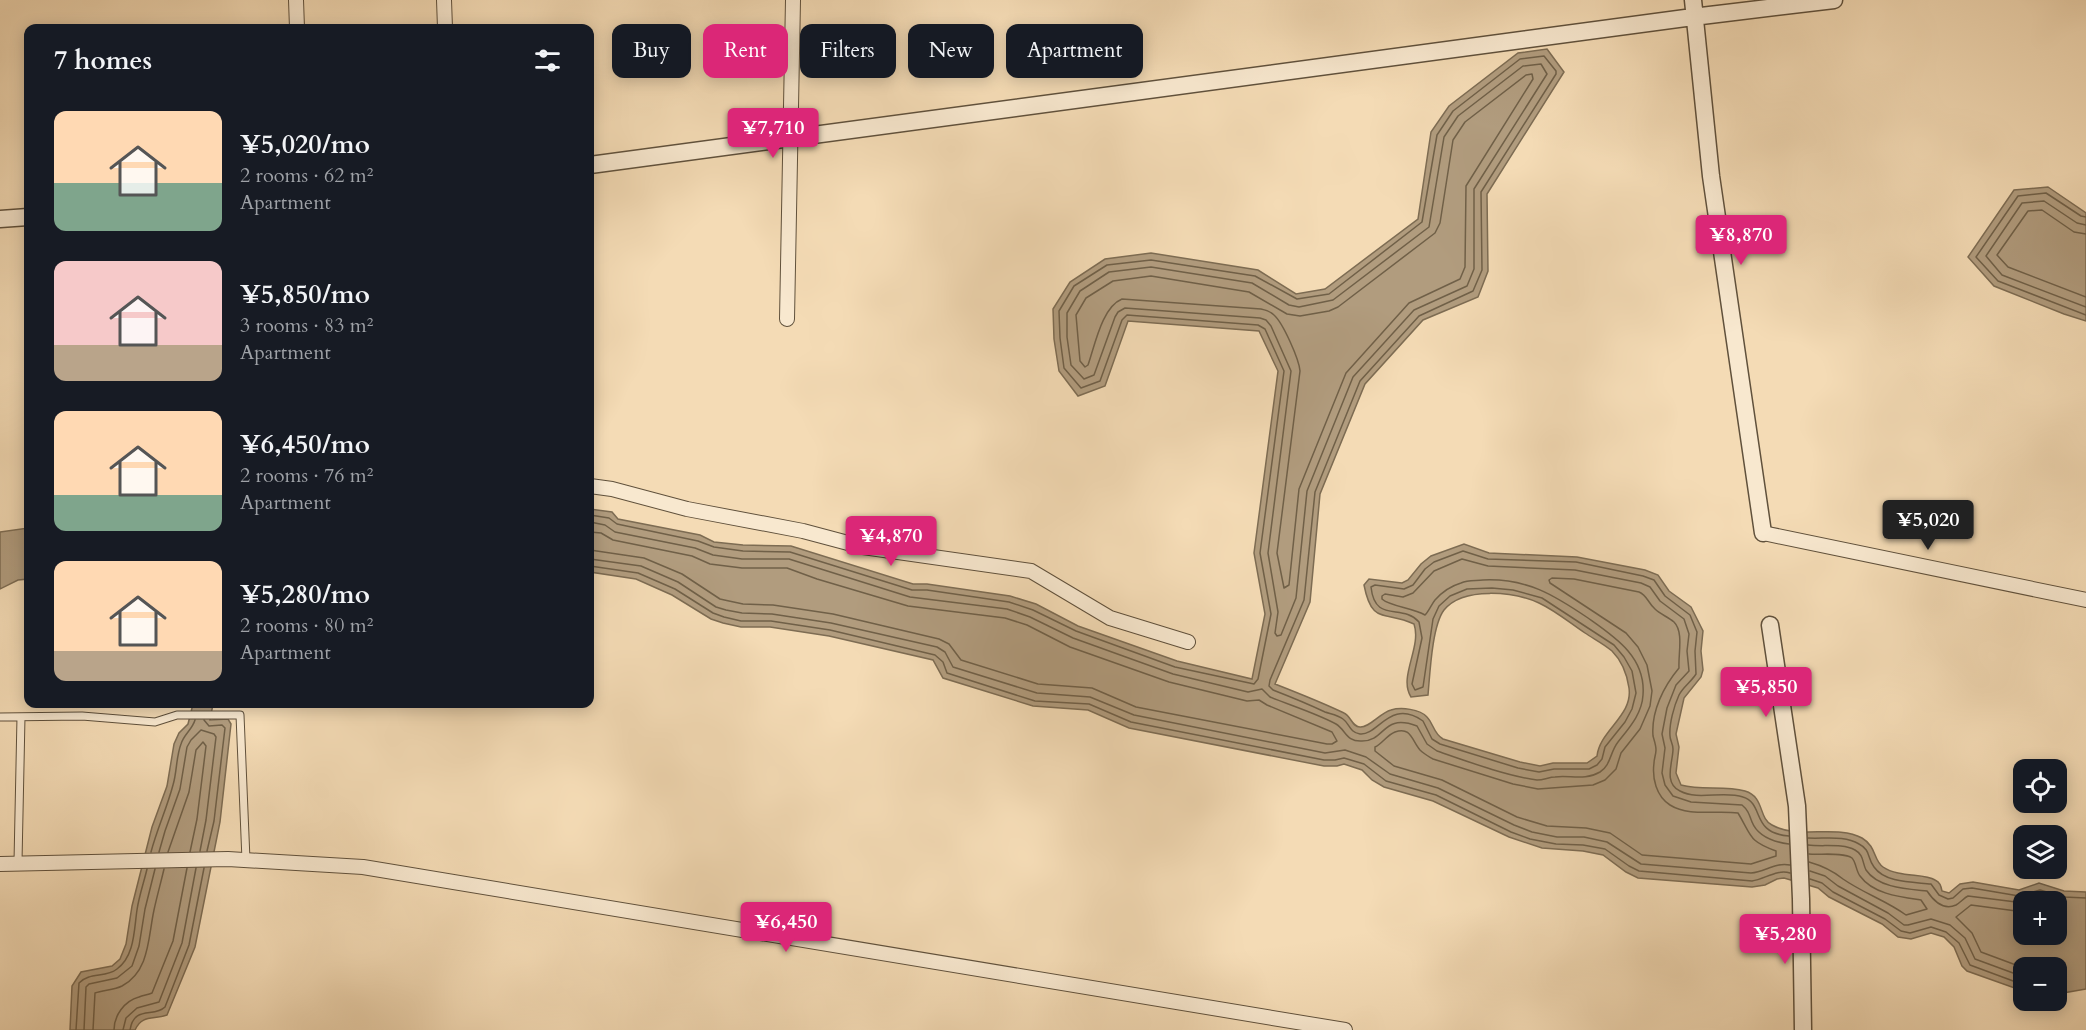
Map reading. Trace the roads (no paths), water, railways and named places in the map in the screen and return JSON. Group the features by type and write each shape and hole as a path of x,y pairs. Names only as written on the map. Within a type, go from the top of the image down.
{"street":[{"path":"296,0 297,24"},
{"path":"444,0 445,24"},
{"path":"787,319 793,0"},
{"path":"1693,0 1711,177 1763,533 2086,600"},
{"path":"594,164 1834,0"},
{"path":"0,219 24,217"},
{"path":"594,487 612,489 687,509 803,531 863,547 1031,571 1110,618 1188,642"},
{"path":"1770,625 1797,806 1803,1030"},
{"path":"0,864 228,859 363,867 1345,1030"}],"lane":[{"path":"0,717 82,716 155,722 177,715 240,715 246,860"},
{"path":"18,862 21,717"}],"water":[{"path":"1547,49 1564,72 1487,194 1488,271 1478,297 1423,320 1365,384 1320,494 1310,602 1275,684 1344,713 1357,727 1367,725 1391,710 1410,709 1424,714 1443,739 1540,766 1553,763 1587,763 1597,756 1599,747 1626,707 1629,698 1624,668 1609,648 1551,610 1529,599 1490,593 1463,597 1453,602 1440,617 1432,650 1428,695 1411,697 1407,680 1415,642 1414,624 1376,612 1367,598 1364,585 1369,579 1402,583 1408,580 1431,556 1464,544 1489,553 1577,557 1645,570 1658,575 1669,591 1691,607 1703,631 1701,651 1703,670 1701,677 1684,698 1676,734 1679,747 1676,773 1681,785 1745,791 1756,798 1768,822 1782,829 1805,832 1841,832 1862,838 1873,849 1883,867 1896,873 1930,878 1939,883 1942,891 1949,893 1960,884 1973,882 2019,890 2039,883 2064,891 2013,891 2013,945 2067,945 2067,891 2086,892 2086,989 2067,992 2067,957 2013,957 2013,987 1967,971 1962,966 1954,947 1944,937 1931,933 1911,939 1898,937 1882,924 1829,897 1818,888 1784,878 1752,887 1638,878 1603,855 1542,848 1509,837 1433,801 1384,787 1362,770 1344,764 1324,766 1129,728 1088,710 1033,706 943,678 933,660 829,636 723,623 711,619 672,595 636,579 594,573 594,510 612,512 618,519 700,535 714,542 791,546 913,584 1010,596 1036,604 1078,626 1177,661 1252,679 1265,614 1254,553 1278,371 1259,331 1128,321 1105,386 1078,396 1059,371 1054,339 1053,309 1070,282 1105,259 1151,253 1258,270 1296,294 1325,289 1418,219 1431,132 1449,106 1518,53"},
{"path":"2048,187 2086,213 2086,321 1994,286 1968,257 2014,190"},
{"path":"24,529 24,579 0,589 0,532"},
{"path":"192,708 212,708 210,720 228,719 231,724 220,822 195,947 167,1015 145,1020 135,1030 70,1030 72,986 81,972 112,966 120,959 126,944 132,906 152,827 167,786 174,744 179,733 188,724"}]}
